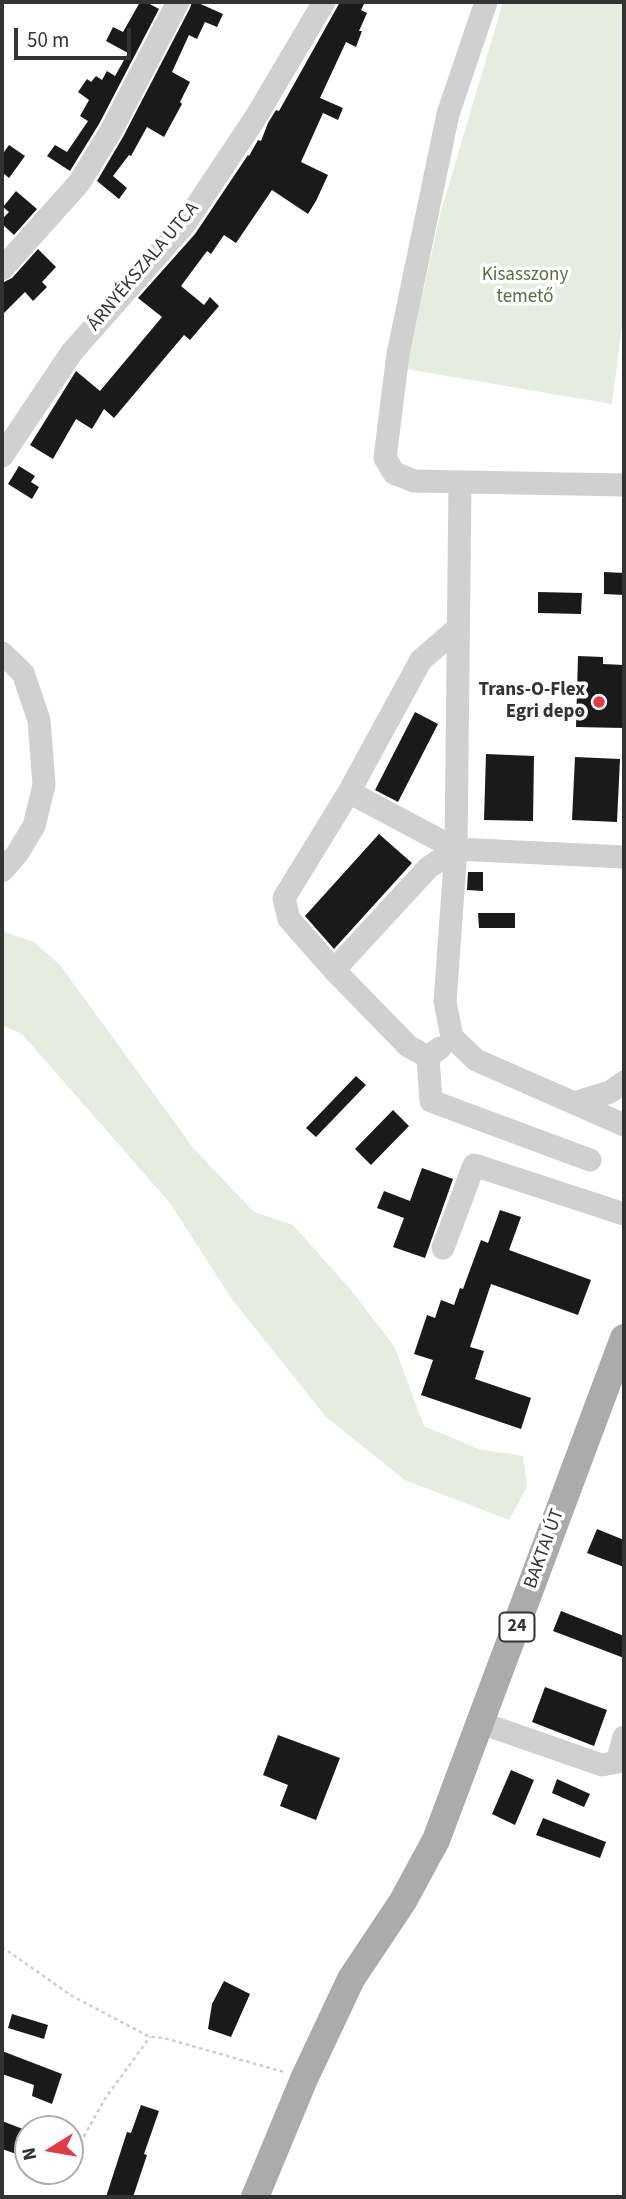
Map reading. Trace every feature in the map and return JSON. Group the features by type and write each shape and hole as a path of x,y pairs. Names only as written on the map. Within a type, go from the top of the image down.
{"main road":[{"name":"BAKTAI ÚT","path":"304,2079 351,1979 403,1901 436,1840 621,1356"},
{"name":"24","path":"256,2197 304,2079"}],"street":[{"path":"2,269 79,183 111,131 178,2"},
{"name":"ÁRNYÉKSZALA UTCA","path":"4,448 72,352 184,225 254,120 324,2"},
{"path":"486,2 448,114 398,354 385,458 394,473 414,481 624,485"},
{"path":"460,482 456,849 445,1002 452,1037 476,1060 624,1125"},
{"path":"428,1057 408,1046 334,970 289,919 284,898 349,792 421,660 458,628"},
{"path":"2,653 23,673 39,720 44,785 34,826 17,854 2,871"},
{"path":"349,792 456,849 624,857"},
{"path":"334,970 428,868 456,849"},
{"path":"428,1057 452,1037"},
{"path":"428,1057 431,1101 590,1160"},
{"path":"574,1103 610,1092 624,1082"},
{"path":"443,1248 474,1165 624,1214"},
{"path":"481,1723 602,1765 617,1762 624,1737"}],"path":[{"path":"2,1947 72,1996 150,2037 164,2038 304,2079"},
{"path":"84,2136 106,2097 150,2037"}],"green space":[{"name":"Kisasszony temető","path":"503,2 624,2 624,310 612,404 406,369 440,215"},
{"path":"2,931 34,942 60,965 194,1149 254,1212 293,1225 351,1290 394,1346 424,1426 479,1449 523,1456 527,1487 509,1520 405,1480 326,1417 231,1298 170,1203 22,1034 2,1025"}],"building":[{"path":"140,2 159,9 99,124 70,171 47,156 55,145 67,152 88,121 80,116 89,100 78,92 87,79 91,82 96,76 102,80 107,71 115,76 128,53 106,41 113,27 123,32"},
{"path":"192,2 223,14 217,27 205,22 197,39 189,35 172,72 190,82 180,102 182,104 164,137 147,127 131,156 129,155 113,176 127,188 119,199 97,181 123,137"},
{"path":"340,2 365,2 361,10 367,13 356,47 346,42 320,98 343,108 338,120 323,113 301,162 328,175 308,214 272,190 236,243 224,235 211,254 207,251 181,286 204,305 210,297 219,306 190,340 184,335 114,418 104,409 92,429 76,419 53,459 30,445 76,371 100,391 162,317 138,298 195,234 258,140 261,141 268,123 276,110 279,111"},
{"path":"9,145 25,156 9,178 2,172 2,155"},
{"path":"16,191 37,209 14,235 2,224 2,219 9,212 3,207"},
{"path":"38,249 56,267 42,282 47,287 33,301 25,292 2,315 2,283 12,278"},
{"path":"19,466 35,476 31,482 39,487 32,499 8,484"},
{"path":"604,572 624,573 624,595 604,594"},
{"path":"538,592 582,593 581,614 538,613"},
{"path":"578,656 603,657 603,664 624,665 623,728 576,727"},
{"path":"415,712 438,724 398,802 375,790"},
{"path":"486,754 534,756 533,821 484,820"},
{"path":"575,757 620,759 617,822 572,820"},
{"path":"379,834 412,863 334,949 305,916"},
{"path":"468,872 483,872 483,891 467,890"},
{"path":"478,913 515,913 515,928 479,928"},
{"path":"356,1076 366,1085 316,1137 306,1128"},
{"path":"393,1110 409,1126 371,1165 355,1149"},
{"path":"422,1168 453,1179 425,1258 393,1247 404,1218 377,1208 384,1191 410,1201"},
{"path":"500,1210 521,1217 509,1250 591,1280 578,1315 491,1284 470,1347 484,1351 475,1379 531,1398 521,1429 421,1395 433,1360 414,1354 427,1315 435,1318 441,1300 454,1305 460,1288 463,1289 481,1240 488,1243"},
{"path":"597,1529 624,1540 624,1567 587,1553"},
{"path":"561,1611 624,1636 624,1658 553,1631"},
{"path":"545,1687 607,1710 594,1746 532,1722"},
{"path":"278,1735 340,1758 316,1820 280,1806 288,1785 263,1775"},
{"path":"511,1770 534,1780 515,1825 492,1814"},
{"path":"557,1779 590,1794 584,1807 552,1793"},
{"path":"543,1818 606,1842 600,1858 536,1835"},
{"path":"224,1981 250,1994 231,2037 208,2029 212,2004"},
{"path":"12,2014 48,2025 44,2039 8,2028"},
{"path":"2,2051 62,2074 52,2104 32,2096 34,2085 2,2074"},
{"path":"141,2105 159,2111 133,2197 106,2197 127,2132 131,2133"},
{"path":"2,2121 14,2126 14,2153 2,2149"}],"place":[{"name":"Trans-O-Flex Egri depo","path":"599,702"}]}
